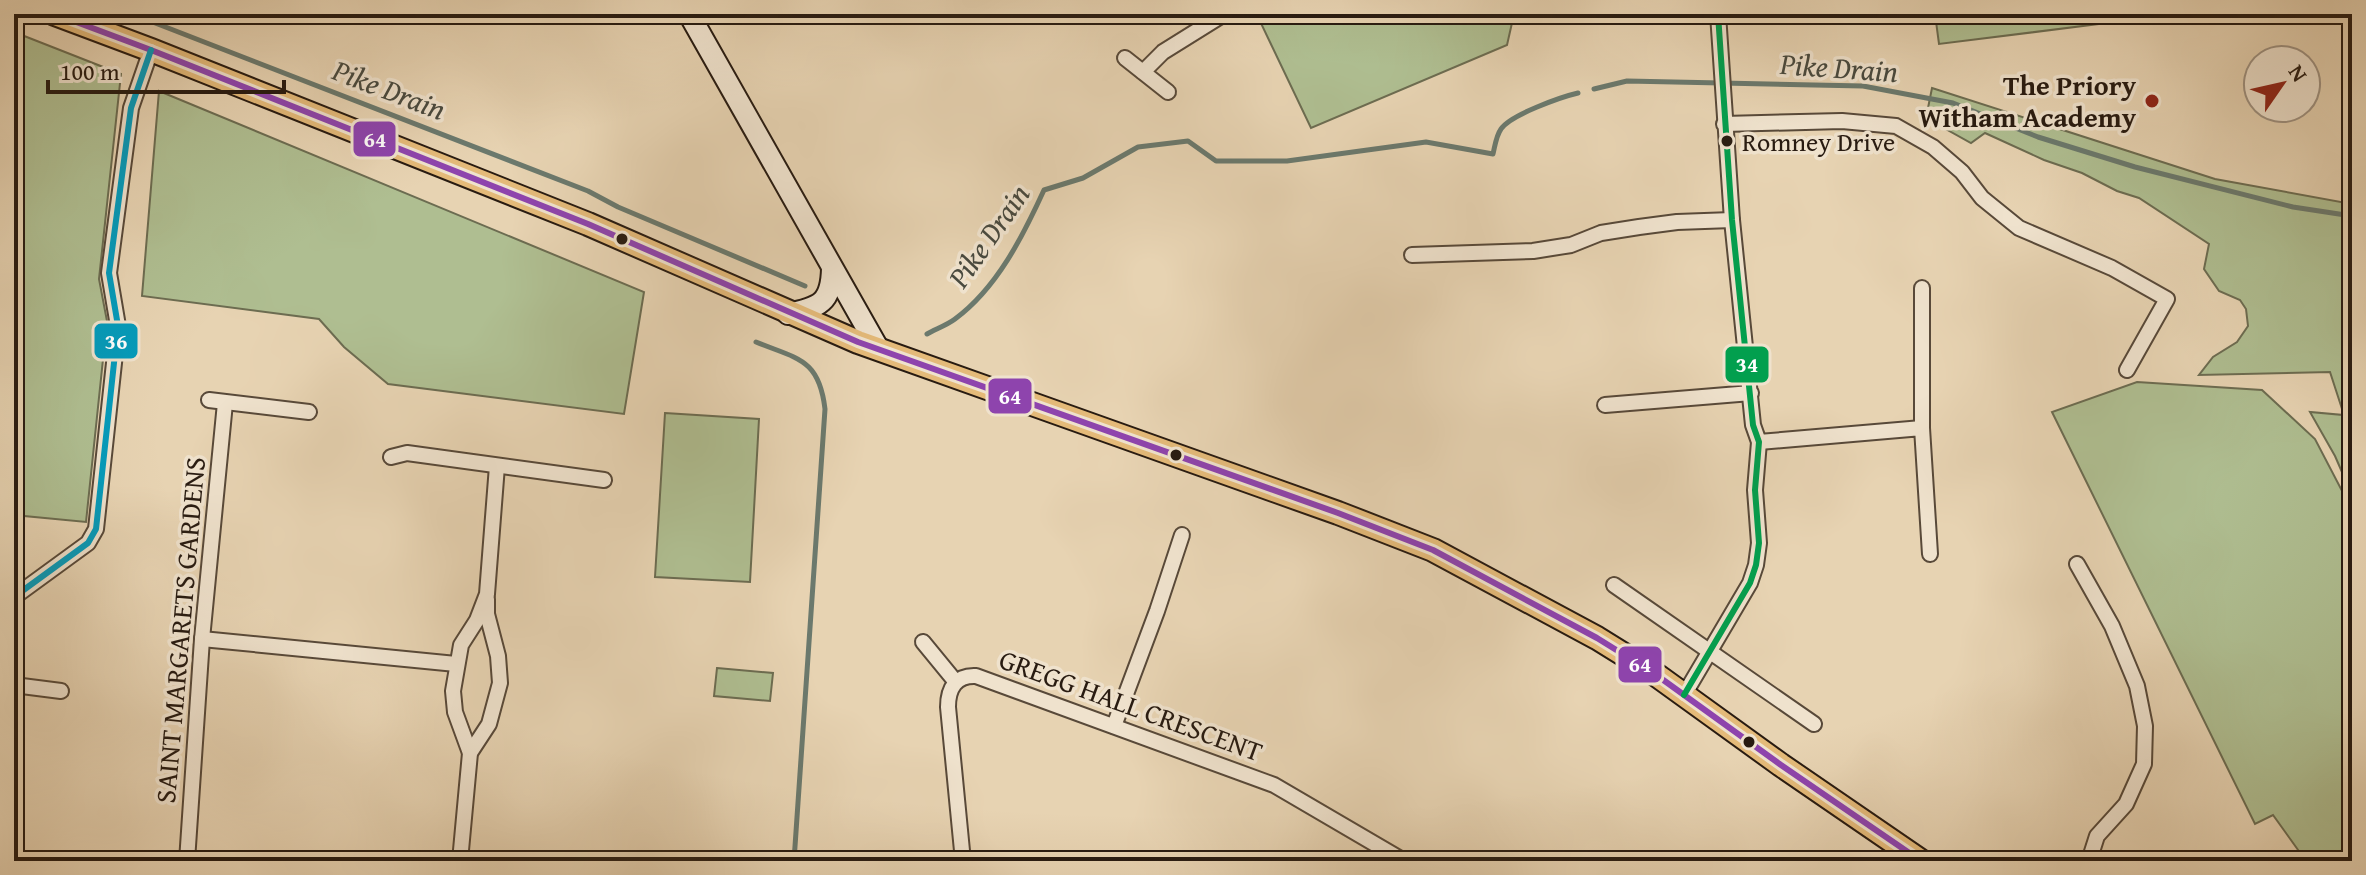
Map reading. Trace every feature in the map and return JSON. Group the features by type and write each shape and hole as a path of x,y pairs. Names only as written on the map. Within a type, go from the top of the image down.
{"main road":[{"path":"55,14 588,224 788,314 1433,550 1597,638 1655,674 1921,861"},
{"path":"689,14 878,348"},
{"path":"788,314 823,303 832,285 832,269"}],"street":[{"path":"1143,72 1163,52 1224,14"},
{"path":"1684,695 1750,583 1759,543 1755,490 1759,442 1753,425 1732,220 1718,14"},
{"path":"14,597 88,543 96,529 118,326 109,273 131,108 151,50"},
{"path":"1125,58 1168,92"},
{"path":"1724,117 1896,126 1933,147 1962,172 1982,198 2019,228 2112,268 2167,299 2127,370"},
{"path":"1412,255 1533,251 1571,245 1601,233 1639,227 1732,220"},
{"path":"1922,288 1922,428 1930,554"},
{"path":"1605,405 1751,393"},
{"path":"209,400 309,412"},
{"name":"SAINT MARGARETS GARDENS","path":"187,861 202,639 225,403"},
{"path":"1759,442 1922,428"},
{"path":"391,457 407,453 604,480"},
{"path":"470,753 489,724 500,683 498,656 487,614 497,466"},
{"path":"1114,726 1182,535"},
{"path":"2077,564 2112,626 2137,686 2145,726 2144,764 2126,804 2097,836 2089,861"},
{"path":"1614,585 1814,724"},
{"path":"460,861 470,753 455,712 453,691 461,645 477,620 487,594"},
{"path":"202,639 456,664"},
{"path":"923,642 955,681"},
{"name":"GREGG HALL CRESCENT","path":"963,861 948,707 950,689 955,681 976,676 1274,785 1404,861"},
{"path":"14,685 61,691"}],"green space":[{"path":"1261,14 1514,14 1507,45 1311,128 1258,17"},
{"path":"1935,14 2146,14 2147,18 1939,44"},
{"path":"14,32 121,74 99,279 107,321 86,522 14,515"},
{"path":"1932,88 2215,179 2352,204 2352,495 2335,456 2310,412 2344,415 2330,372 2199,375 2213,357 2237,342 2248,326 2246,309 2240,300 2219,291 2204,269 2209,244 2139,198 1985,133 1971,143 1926,118"},
{"path":"159,91 644,292 624,414 388,384 344,347 319,319 142,296"},
{"path":"2137,382 2262,390 2315,439 2352,510 2352,861 2306,861 2273,815 2255,824 2052,412"},
{"path":"665,413 759,419 750,582 655,577"},
{"path":"717,668 773,673 770,701 714,696"}],"waterway":[{"name":"Pike Drain","path":"132,14 588,191 618,207 805,286"},
{"name":"Pike Drain","path":"1594,89 1627,81 1863,86 1953,103 2038,137 2135,167 2293,207 2352,216"},
{"name":"Pike Drain","path":"927,334 955,319 984,292 1018,243 1044,190 1083,178 1138,147 1188,141 1216,161 1287,161 1426,142 1493,154 1501,129 1514,118 1578,93"},
{"path":"756,342 804,363 817,379 825,409 794,861"}],"transit line":[{"name":"64","path":"55,14 588,224 858,342 1338,513 1433,550 1597,638 1655,674 1921,861"},
{"name":"34","path":"1684,695 1750,583 1759,543 1755,490 1759,442 1753,425 1732,220 1718,14"},
{"name":"36","path":"14,597 88,543 96,529 118,326 109,273 131,108 151,50"}],"place":[{"name":"The Priory Witham Academy","path":"2152,101"},
{"name":"Romney Drive","path":"1727,141"}]}
